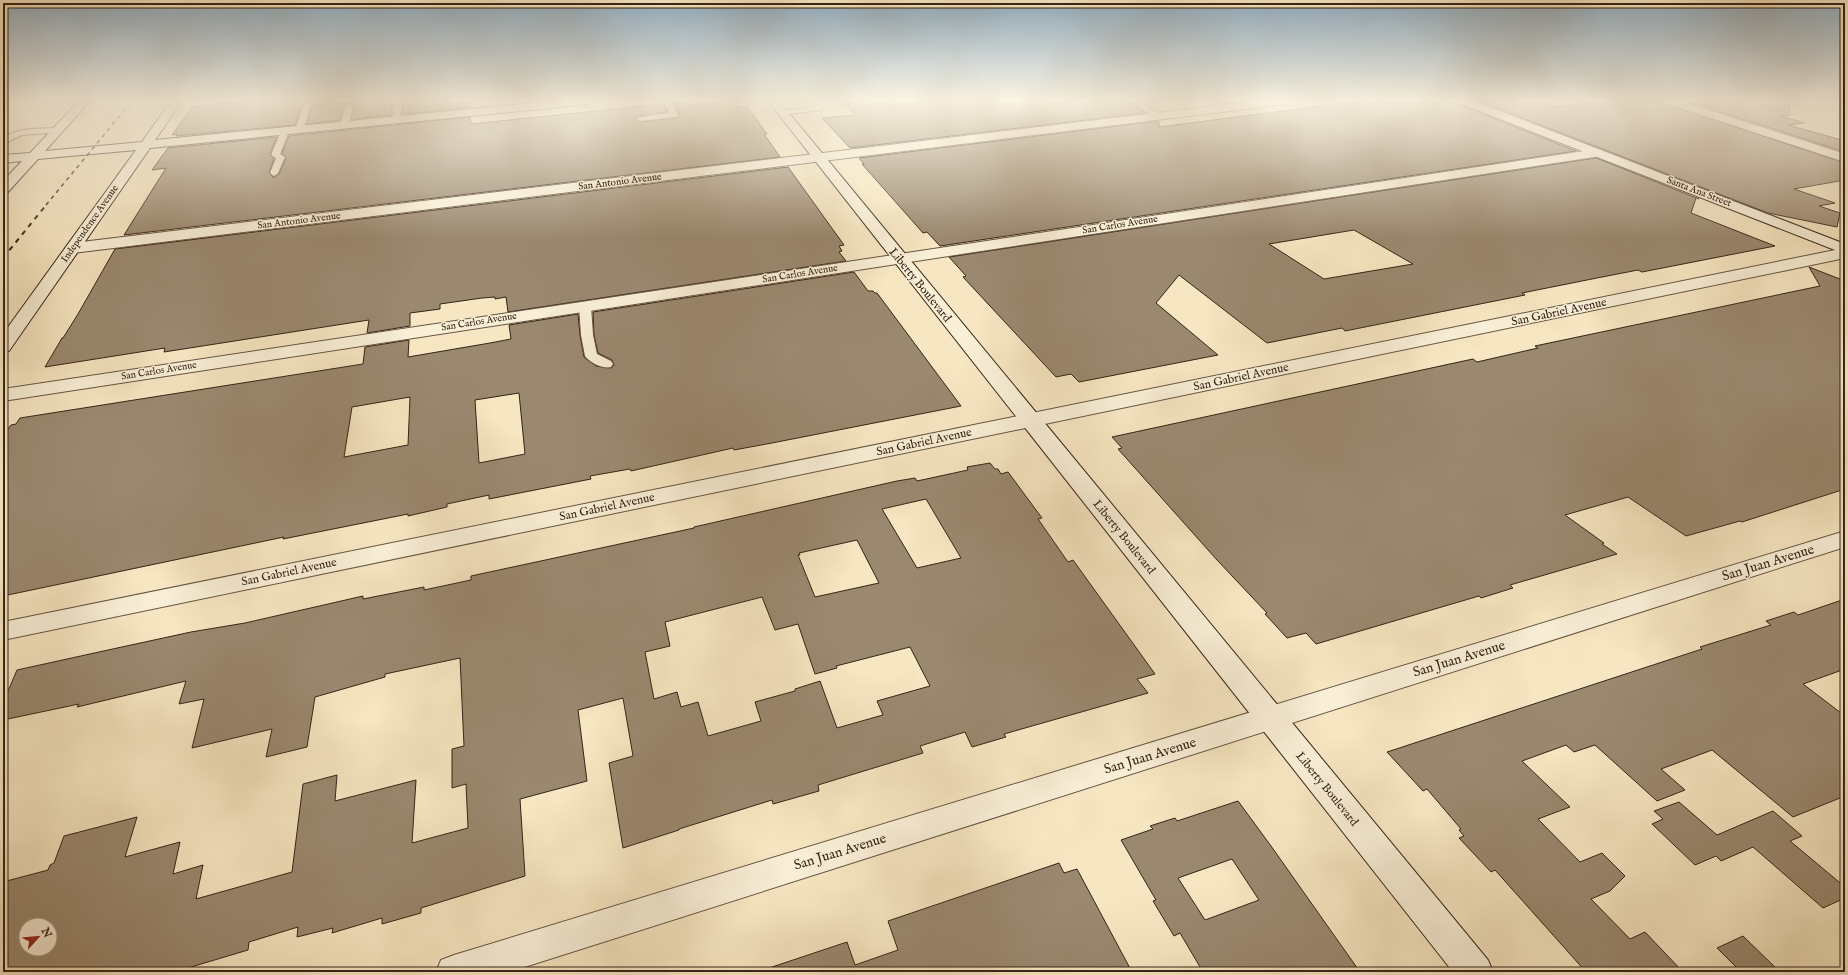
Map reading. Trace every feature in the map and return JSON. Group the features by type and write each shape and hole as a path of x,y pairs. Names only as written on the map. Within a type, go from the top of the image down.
{"street":[{"path":"3,189 43,146"},
{"path":"3,159 131,146"},
{"name":"Independence Avenue","path":"3,347 145,146"},
{"name":"Liberty Boulevard","path":"808,146 1475,972"},
{"name":"San Antonio Avenue","path":"73,248 913,146"},
{"name":"Santa Ana Street","path":"1579,146 1845,249"},
{"path":"1809,146 1845,158"},
{"name":"San Carlos Avenue","path":"3,395 1596,153"},
{"name":"San Gabriel Avenue","path":"3,631 1845,253"},
{"name":"San Juan Avenue","path":"454,972 1845,539"}],"lane":[{"path":"274,173 281,157 275,155 279,146"},
{"path":"585,306 587,335 591,356 607,364"}],"building":[{"path":"183,146 273,146 270,154 274,159 269,173 274,178 279,174 286,158 282,153 285,146 773,146 780,157 124,235 166,168 152,170 168,148"},
{"path":"849,146 863,146 850,148"},
{"path":"952,146 1565,146 1576,151 940,246 927,232 923,233 862,164 864,164 859,158"},
{"path":"1596,146 1795,146 1845,163 1845,180 1794,189 1835,203 1819,206 1840,213 1837,227 1768,213"},
{"path":"1828,146 1845,146 1845,152"},
{"path":"1596,158 1699,199 1696,198 1691,213 1775,246 1642,272 1638,270 1597,278 1522,293 1525,295 1345,331 1342,328 1267,343 1179,275 1156,303 1218,355 1079,382 1071,374 1056,377 963,277 966,276 949,257","holes":["1354,230 1413,264 1324,279 1269,244"]},
{"path":"788,167 844,245 839,246 842,251 839,252 846,261 508,312 506,297 495,299 495,297 482,298 440,304 440,309 410,313 410,326 367,333 369,320 164,352 165,348 45,367 78,314 115,249"},
{"path":"1809,267 1845,281 1845,489 1742,522 1740,521 1686,536 1628,497 1565,515 1617,554 1510,585 1513,588 1481,598 1479,596 1316,644 1306,633 1287,638 1265,614 1267,613 1217,560 1118,449 1122,448 1112,437 1473,359 1477,362 1538,348 1535,346 1820,286"},
{"path":"854,272 868,291 877,293 961,406 734,450 733,448 631,471 630,469 590,476 591,479 489,499 489,495 447,504 447,507 408,516 408,514 283,539 284,537 3,596 3,430 16,424 20,418 363,364 365,347 409,340 408,357 490,343 511,339 509,325 578,314 584,357 596,366 611,368 614,365 612,360 598,353 594,335 593,312","holes":["519,393 525,454 479,463 475,400","410,397 408,445 344,457 352,407"]},
{"path":"990,463 995,469 998,469 1001,474 1008,472 1042,518 1038,519 1068,562 1073,560 1155,674 1137,679 1148,693 1004,734 1006,737 972,747 965,732 920,746 923,753 818,785 819,791 773,804 772,800 623,848 609,763 633,756 623,698 578,710 587,781 520,799 525,876 421,908 421,913 382,924 382,918 332,933 333,928 297,937 298,927 249,942 248,950 181,970 180,972 3,972 3,882 48,870 50,865 54,863 64,836 137,817 125,857 180,842 173,874 203,865 196,899 292,872 303,784 337,775 335,801 416,780 412,843 468,828 466,784 452,788 452,749 464,746 460,658 385,674 385,677 315,697 307,747 266,757 272,729 192,748 204,699 179,704 186,681 77,707 79,704 3,720 3,703 17,670 191,632 245,623 363,596 363,599 424,587 424,590 471,580 471,576 694,528 897,481 915,478 917,481 968,470 967,467","holes":["926,499 961,558 917,568 882,509","857,540 879,583 815,597 798,555 800,555 799,553","762,597 775,630 798,624 815,674 837,668 836,666 910,647 930,686 877,701 883,715 837,728 820,681 795,689 795,691 755,702 761,721 708,736 698,702 681,707 677,692 654,699 645,652 670,646 665,622"]},
{"path":"1845,599 1845,669 1803,684 1845,716 1845,796 1793,817 1712,750 1661,769 1685,790 1657,801 1595,745 1574,752 1566,745 1522,761 1570,807 1538,819 1580,862 1602,853 1625,876 1610,891 1591,899 1630,939 1645,932 1683,972 1586,972 1495,870 1491,872 1459,838 1464,836 1459,830 1461,829 1427,789 1423,791 1387,752 1702,649 1700,647 1771,625 1766,621 1794,612 1798,615"},
{"path":"1238,801 1360,972 1203,972 1180,933 1174,936 1153,901 1156,900 1121,840 1153,829 1150,826 1175,818 1177,821","holes":["1232,859 1259,900 1205,920 1178,878"]},
{"path":"1679,802 1717,835 1773,811 1802,836 1790,841 1845,887 1845,898 1823,908 1753,847 1721,861 1716,856 1695,865 1652,824 1663,819 1654,811"},
{"path":"1059,863 1064,873 1077,869 1132,972 770,972 769,968 847,942 855,965 898,950 888,921"},
{"path":"1743,936 1780,972 1741,972 1717,948"}],"railway":[{"path":"46,205 94,146"},
{"path":"3,258 47,204"}]}
